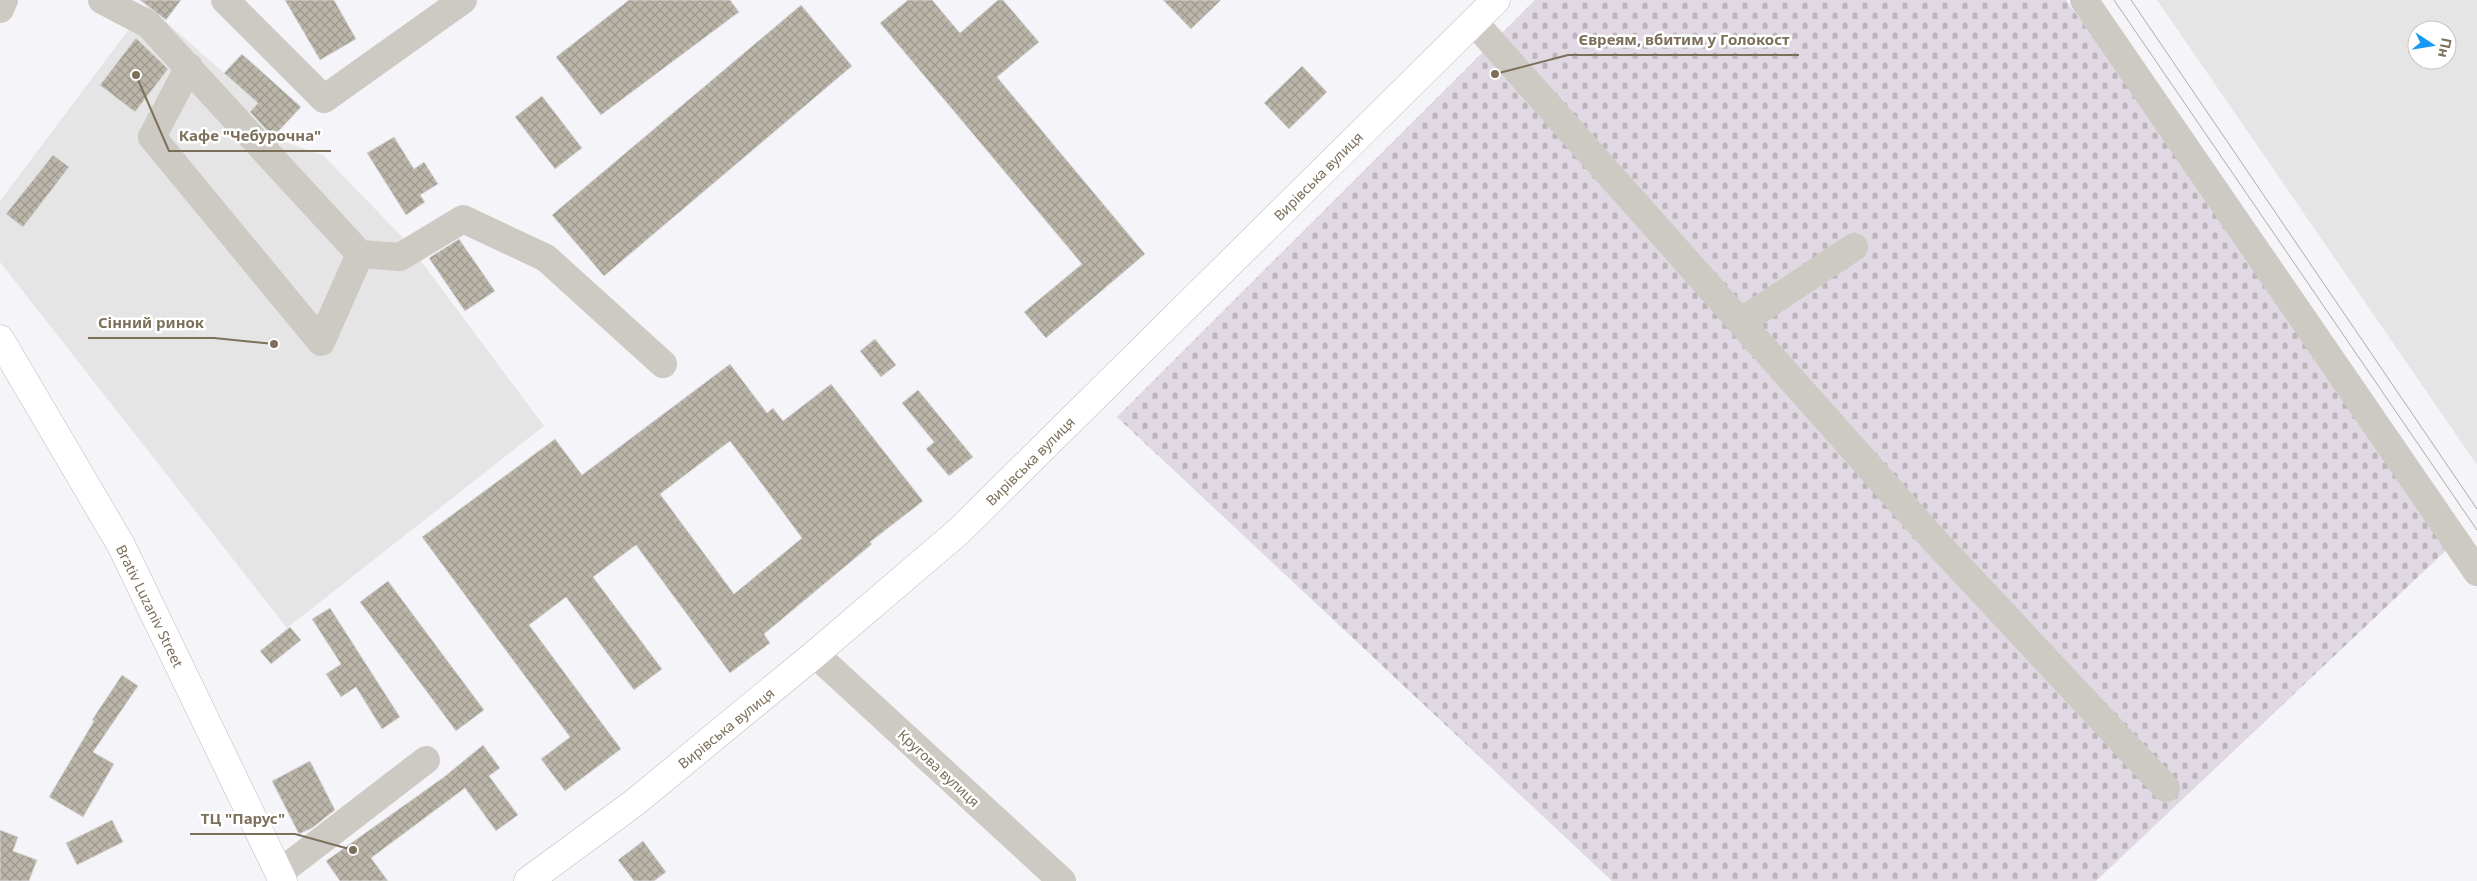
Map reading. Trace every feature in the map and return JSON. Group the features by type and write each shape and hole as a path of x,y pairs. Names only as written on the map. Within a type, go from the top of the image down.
{"main road":[{"name":"Вирівська вулиця","path":"528,881 634,803 815,654 958,532 1496,0"},
{"name":"Brativ Luzaniv Street","path":"0,339 121,545 281,877"}],"street":[{"path":"0,9 4,0"},
{"path":"102,0 148,24 360,254 400,257 463,219 546,258 663,364"},
{"path":"225,0 324,99 463,0"},
{"path":"2084,0 2477,572"},
{"path":"1474,22 1936,542 2166,788"},
{"path":"189,68 152,137 322,342 360,254"},
{"path":"1741,322 1854,247"},
{"name":"Кругова вулиця","path":"815,654 1062,881"},
{"path":"281,877 426,760"}],"shaded area":[{"path":"2157,0 2477,0 2477,465"},
{"path":"147,5 258,103 248,115 273,138 323,155 406,241 544,426 287,628 0,262 0,201"}],"green space":[{"path":"1535,0 2066,0 2457,540 2096,881 1612,881 1117,417"}],"building":[{"path":"140,0 181,0 166,20"},
{"path":"285,0 334,0 356,39 320,60"},
{"path":"629,0 730,0 739,12 601,115 556,57"},
{"path":"908,0 932,0 960,33 998,0 1003,0 1039,42 997,77 1145,254 1046,338 1024,312 1082,264 880,23"},
{"path":"1163,0 1221,0 1191,29"},
{"path":"801,5 852,66 604,276 552,215"},
{"path":"136,38 168,69 135,112 100,85"},
{"path":"242,54 301,107 273,137 250,112 258,103 224,73"},
{"path":"1302,66 1327,92 1289,129 1264,103"},
{"path":"542,96 582,148 555,169 515,117"},
{"path":"394,137 414,169 424,162 438,184 420,195 425,202 406,215 367,153"},
{"path":"53,155 69,167 23,227 6,214"},
{"path":"459,239 495,291 465,311 429,258"},
{"path":"875,339 896,365 881,377 860,351"},
{"path":"730,364 767,413 773,408 783,421 831,384 923,501 870,542 872,544 764,634 770,643 730,673 636,545 593,577 662,669 634,690 566,597 529,625 621,749 565,791 541,759 570,737 422,537 555,439 582,475","holes":["730,441 802,538 734,594 660,494"]},
{"path":"918,390 973,457 949,476 926,449 934,442 902,403"},
{"path":"388,581 484,710 456,731 360,602"},
{"path":"330,608 400,717 382,729 356,687 341,697 326,674 341,664 312,619"},
{"path":"290,627 301,640 271,664 260,651"},
{"path":"122,675 138,686 93,752 114,764 83,817 49,797 94,721 92,720"},
{"path":"483,745 500,768 489,776 518,815 496,831 465,788 371,858 388,881 340,881 326,861 444,777"},
{"path":"310,761 335,810 312,828 299,834 272,781"},
{"path":"112,820 123,842 77,865 66,843"},
{"path":"0,830 18,837 13,851 37,860 29,881 0,881"},
{"path":"643,841 666,872 654,881 634,881 618,860"}],"tram line":[{"path":"2114,0 2477,530"},
{"path":"2131,0 2477,509"}],"place":[{"name":"Євреям, вбитим у Голокост","path":"1495,74"},
{"name":"Кафе \"Чебурочна\"","path":"136,75"},
{"name":"Сінний ринок","path":"274,344"},
{"name":"ТЦ \"Парус\"","path":"353,850"}]}
